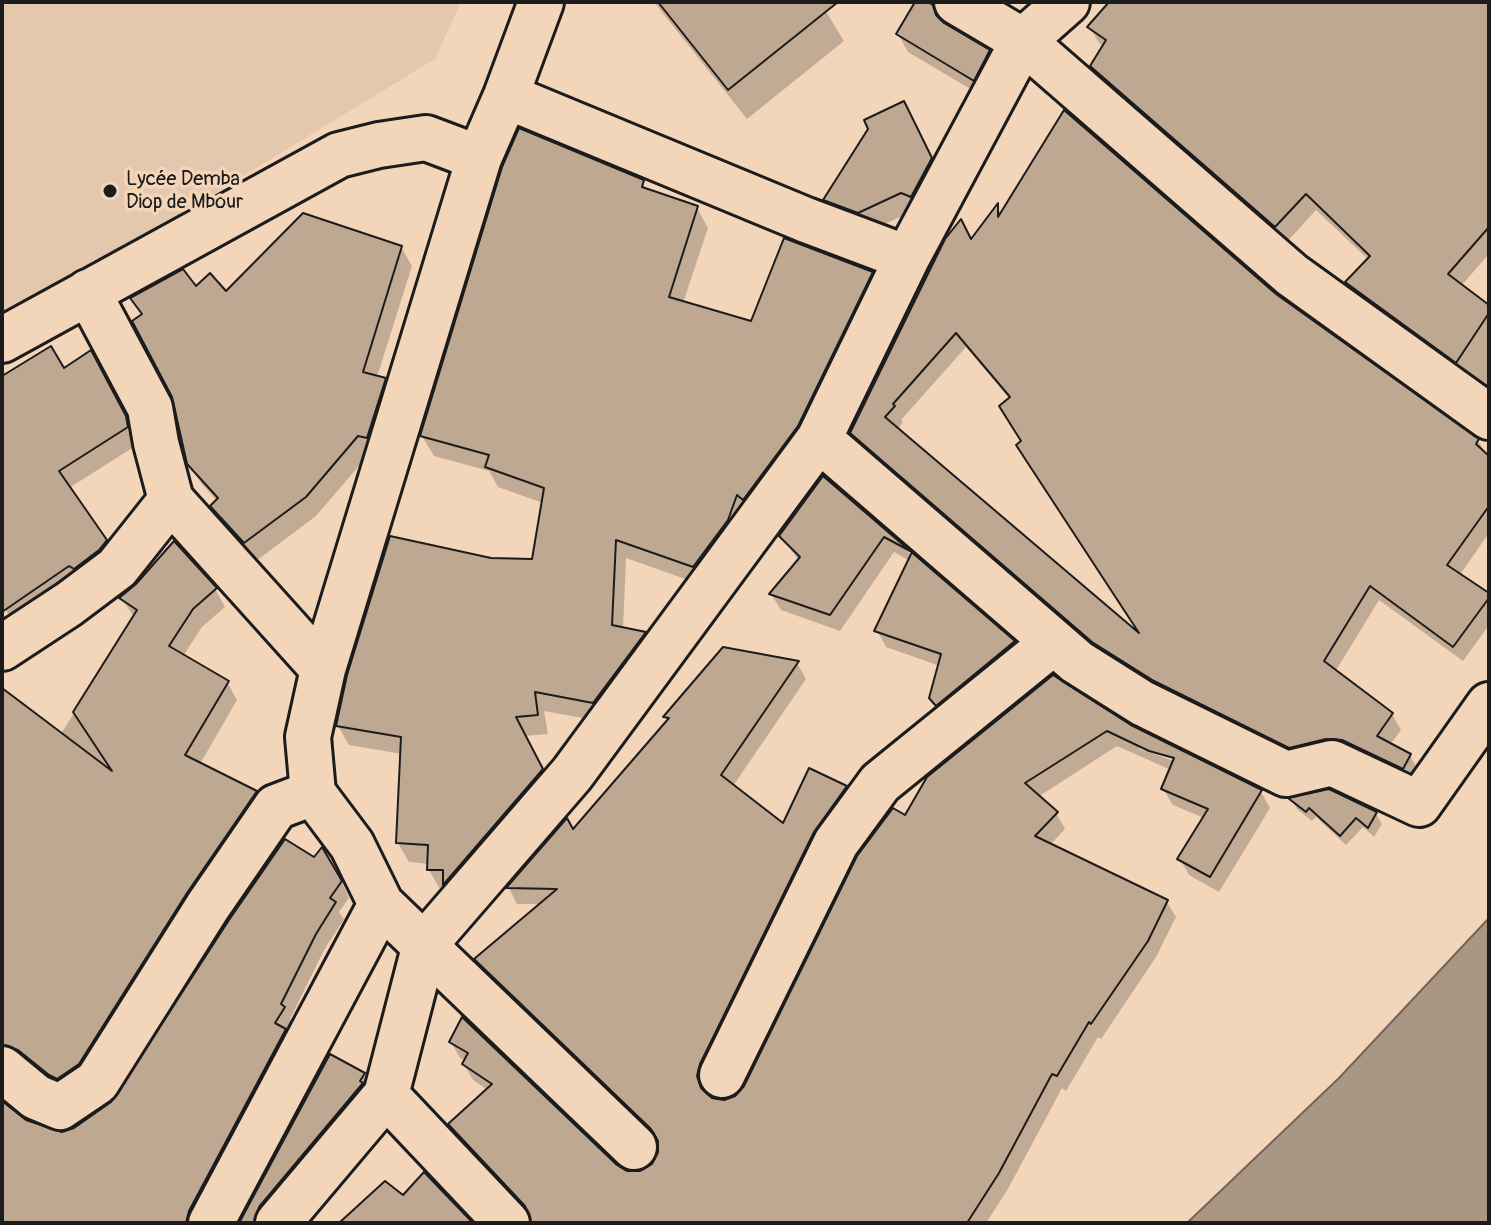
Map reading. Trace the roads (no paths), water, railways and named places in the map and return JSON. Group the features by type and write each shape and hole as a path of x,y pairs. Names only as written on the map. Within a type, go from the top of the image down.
{"street":[{"path":"541,2 479,158 323,669 308,737 313,793 352,845 381,904 634,1147"},
{"path":"957,2 1023,41 1292,275 1489,417"},
{"path":"278,1223 386,1095 425,944 572,774 819,439 907,258 1023,41 1067,2"},
{"path":"506,96 806,220 907,258"},
{"path":"2,340 339,155 426,138 479,158"},
{"path":"88,292 150,408 171,500 323,669"},
{"path":"819,439 1077,662 1142,703 1286,774 1332,763 1419,804 1489,705"},
{"path":"2,648 117,568 171,500"},
{"path":"722,1075 836,843 880,783 1054,642"},
{"path":"2,1069 36,1097 60,1107 97,1082 208,906 276,807 313,793"},
{"path":"211,1223 381,904"},
{"path":"386,1095 507,1223"}],"place":[{"name":"Lycée Demba Diop de Mbour","path":"110,191"}]}
